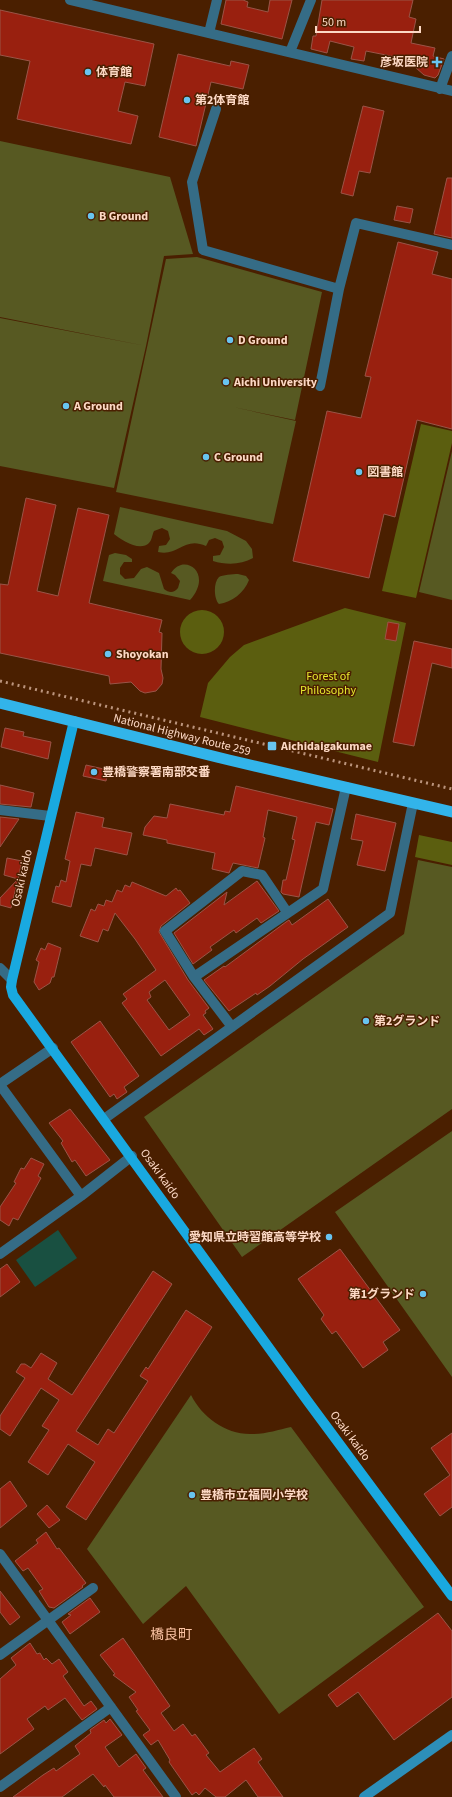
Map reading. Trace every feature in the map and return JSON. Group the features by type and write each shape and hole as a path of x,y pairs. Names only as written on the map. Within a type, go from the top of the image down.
{"highway":[{"name":"National Highway Route 259","path":"0,703 452,812"}],"main road":[{"name":"Osaki kaido","path":"74,722 50,816 12,980 11,987 13,995 132,1156 309,1403 452,1596"},
{"path":"364,1797 452,1735"}],"street":[{"path":"70,0 452,91"},
{"path":"209,33 217,0"},
{"path":"290,52 311,0"},
{"path":"440,89 452,56"},
{"path":"216,109 192,182 203,250 339,289"},
{"path":"320,386 339,289 356,223 452,245"},
{"path":"194,977 287,912 323,889 346,787"},
{"path":"104,1119 390,913 413,803"},
{"path":"0,810 50,816"},
{"path":"232,1027 194,977 165,931 242,871 262,875 287,912"},
{"path":"0,968 12,980"},
{"path":"53,1048 1,1082 81,1196"},
{"path":"0,1254 81,1196 132,1156"},
{"path":"0,1554 111,1707 171,1795"},
{"path":"0,1655 93,1588"},
{"path":"0,1787 111,1707"}],"shaded area":[{"name":"B Ground","path":"0,141 170,177 193,254 164,256 146,346 0,317"},
{"path":"197,257 322,292 295,420 233,407 296,421 273,524 116,492 166,259"},
{"name":"A Ground","path":"0,318 146,346 114,488 0,466"},
{"path":"452,451 452,600 419,592"},
{"path":"120,507 227,531 246,541 252,549 253,558 244,562 233,564 213,561 213,556 220,555 224,547 222,541 215,538 209,540 206,546 192,543 171,552 158,552 159,546 166,545 170,539 168,531 162,528 154,531 149,543 136,546 114,534"},
{"path":"115,553 126,555 132,559 132,562 124,562 120,568 120,574 125,579 134,578 141,569 147,567 159,573 164,589 173,592 178,588 180,581 171,573 177,567 189,565 194,568 198,574 199,581 197,590 190,600 103,581 109,555"},
{"path":"238,574 246,576 249,580 247,585 241,593 233,599 219,604 216,599 215,591 217,580 219,577"},
{"name":"第2グランド","path":"418,860 452,867 452,1109 242,1257 144,1117 404,934"},
{"name":"第1グランド","path":"452,1131 452,1377 335,1212"},
{"path":"191,1395 208,1417 224,1428 242,1434 272,1432 291,1427 424,1607 279,1714 186,1586 143,1624 87,1549"}],"green space":[{"path":"421,424 452,431 452,443 416,598 382,591"},
{"name":"Forest of Philosophy","path":"345,608 406,623 378,762 200,717 208,683 230,657 244,645"},
{"path":"198,610 206,610 211,611 218,616 223,623 223,641 218,648 211,653 198,654 190,651 183,644 180,636 180,628 183,620 190,613"},
{"path":"419,835 452,842 452,865 415,857"}],"water":[{"path":"58,1230 77,1258 35,1287 16,1260"}],"building":[{"path":"226,0 243,0 248,2 247,7 268,12 270,0 292,0 282,39 221,24"},
{"path":"322,0 413,0 409,17 416,19 411,43 435,48 433,56 444,59 438,75 435,78 424,75 406,59 366,51 364,61 351,59 354,47 330,41 327,53 311,49 313,36 316,36"},
{"name":"体育館","path":"0,10 154,44 145,86 125,82 118,111 138,116 131,144 17,119 30,61 0,55"},
{"name":"第2体育館","path":"178,54 230,66 231,61 249,65 243,89 211,82 196,146 159,137"},
{"path":"363,106 384,111 370,173 359,171 353,196 341,193"},
{"path":"447,178 452,178 452,238 434,234"},
{"path":"397,206 413,209 410,223 394,220"},
{"path":"398,242 438,252 432,274 452,279 452,429 417,420 395,517 384,514 369,578 293,561 327,411 361,418 371,377 365,376"},
{"path":"26,498 56,505 37,591 58,596 78,508 109,515 89,603 162,620 159,632 162,633 161,669 163,678 162,684 156,691 145,693 140,691 131,682 110,684 109,676 0,653 0,584 8,585"},
{"path":"388,622 399,624 396,641 385,639"},
{"path":"414,641 452,649 452,668 432,663 414,746 393,742"},
{"path":"5,728 24,732 23,736 51,742 48,759 1,747"},
{"path":"86,765 108,770 106,781 83,776"},
{"path":"0,785 34,793 31,807 0,804"},
{"path":"236,786 333,809 329,825 316,822 299,897 283,894 281,892 283,880 286,880 295,840 292,839 297,817 268,810 263,837 265,838 258,868 233,863 229,873 212,869 215,853 167,843 167,840 143,835 145,827 154,816 167,818 170,804 224,815 225,811 230,812"},
{"path":"76,812 104,818 102,827 132,833 127,855 95,848 91,866 81,864 71,907 52,902 56,886 59,887 61,880 66,882 70,861 65,859"},
{"path":"356,814 396,823 385,871 357,865 363,841 351,839"},
{"path":"0,817 19,819 0,847"},
{"path":"7,858 22,861 18,879 4,875"},
{"path":"18,879 11,908 0,905 0,898"},
{"path":"257,881 279,911 261,923 257,918 236,933 234,930 210,947 212,950 193,964 174,933 227,892 224,905"},
{"path":"132,882 166,896 176,888 178,891 180,890 190,903 161,926 159,932 188,980 209,1008 203,1015 213,1029 204,1035 199,1029 161,1056 122,1003 127,999 123,994 156,970 115,913 108,931 103,929 98,942 80,936 91,909 95,911 98,904 104,906 106,900 112,902 117,890 122,892 125,885 130,887","holes":["165,980 190,1015 169,1030 147,1000 151,997 149,992"]},
{"path":"328,899 348,927 303,959 270,986 257,995 256,993 229,1011 204,980 224,966 225,967 289,920 292,925"},
{"path":"48,943 61,948 54,977 52,977 50,983 39,990 34,982 39,962 36,960 41,948 45,950"},
{"path":"100,1021 139,1076 124,1087 127,1092 117,1099 114,1094 110,1097 71,1042"},
{"path":"70,1109 110,1160 86,1176 75,1160 72,1162 61,1143 63,1141 49,1123"},
{"path":"31,1158 44,1164 38,1176 41,1178 18,1220 13,1218 9,1226 0,1220 0,1207 16,1183 14,1182 21,1168 24,1169"},
{"path":"340,1249 400,1330 383,1342 388,1350 363,1368 336,1331 332,1334 321,1319 324,1315 298,1279"},
{"path":"7,1264 20,1282 0,1297 0,1269"},
{"path":"153,1271 172,1284 76,1431 98,1445 108,1429 114,1433 148,1381 140,1376 146,1367 148,1369 186,1310 212,1327 86,1520 66,1507 95,1462 68,1444 48,1475 28,1462 49,1430 42,1426 59,1400 41,1388 10,1436 0,1429 0,1416 25,1378 16,1372 21,1364 25,1364 31,1368 41,1353 57,1363 48,1379 72,1395"},
{"path":"452,1433 452,1507 440,1516 424,1494 450,1475 431,1448"},
{"path":"10,1481 27,1506 0,1528 0,1489"},
{"path":"47,1505 60,1520 49,1528 37,1514"},
{"path":"46,1532 57,1549 59,1548 86,1583 82,1586 83,1587 54,1608 49,1607 39,1591 43,1589 28,1568 23,1571 15,1561 38,1543 36,1540"},
{"path":"0,1591 20,1617 10,1625 0,1612"},
{"path":"90,1598 100,1612 70,1634 62,1622 71,1615 68,1614"},
{"path":"438,1613 452,1631 452,1697 394,1740 358,1692 337,1707 328,1695"},
{"path":"123,1638 170,1706 161,1713 174,1731 183,1724 192,1736 195,1734 209,1753 206,1755 220,1772 254,1748 262,1759 258,1762 283,1797 258,1797 246,1780 225,1797 216,1797 205,1788 199,1795 196,1792 192,1795 169,1762 170,1760 158,1740 151,1745 143,1735 150,1730 136,1711 138,1710 129,1697 136,1692 113,1675 115,1674 100,1655"},
{"path":"30,1643 37,1654 40,1653 44,1660 46,1658 52,1664 59,1659 68,1672 63,1676 84,1706 91,1701 97,1709 82,1720 65,1698 48,1710 45,1706 27,1719 34,1729 0,1754 0,1679 16,1665 11,1658"},
{"path":"110,1719 122,1735 105,1747 119,1767 136,1754 146,1768 143,1770 163,1797 114,1797 105,1785 104,1787 93,1774 62,1797 13,1797 43,1775 54,1768 56,1771 80,1754 75,1746 91,1733 90,1730 104,1720 106,1723"}],"railway":[{"path":"0,681 452,789"}],"place":[{"name":"彦坂医院","path":"437,62"},
{"name":"体育館","path":"88,72"},
{"name":"第2体育館","path":"187,100"},
{"name":"B Ground","path":"91,216"},
{"name":"D Ground","path":"230,340"},
{"name":"Aichi University","path":"226,382"},
{"name":"A Ground","path":"66,406"},
{"name":"C Ground","path":"206,457"},
{"name":"図書館","path":"359,472"},
{"name":"Shoyokan","path":"108,654"},
{"name":"Aichidaigakumae","path":"272,746"},
{"name":"豊橋警察署南部交番","path":"94,772"},
{"name":"第2グランド","path":"366,1021"},
{"name":"愛知県立時習館高等学校","path":"329,1237"},
{"name":"第1グランド","path":"423,1294"},
{"name":"豊橋市立福岡小学校","path":"192,1495"}],"district":[{"name":"橋良町","path":"171,1635"}]}
